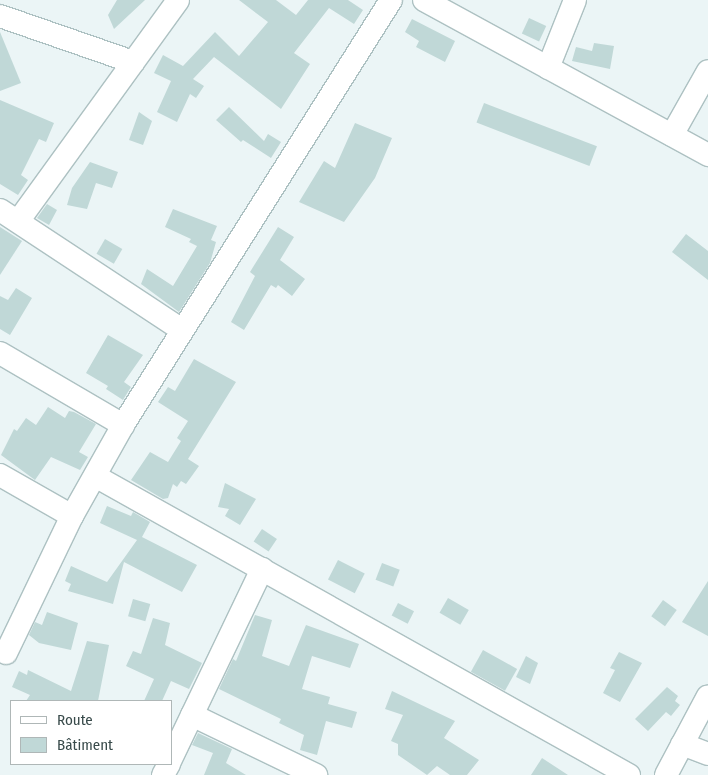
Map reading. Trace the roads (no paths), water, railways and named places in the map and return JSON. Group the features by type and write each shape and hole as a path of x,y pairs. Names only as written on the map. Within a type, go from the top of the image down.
{"street":[{"path":"178,0 133,62 9,215 182,330"},
{"path":"6,653 72,516 123,425 391,0"},
{"path":"424,0 708,155"},
{"path":"548,68 575,0"},
{"path":"0,16 133,62"},
{"path":"672,135 708,71"},
{"path":"0,354 123,425"},
{"path":"0,475 72,516"},
{"path":"95,476 629,775"},
{"path":"172,756 262,569"},
{"path":"666,775 708,696"},
{"path":"192,715 316,775"},
{"path":"682,744 708,754"}]}
